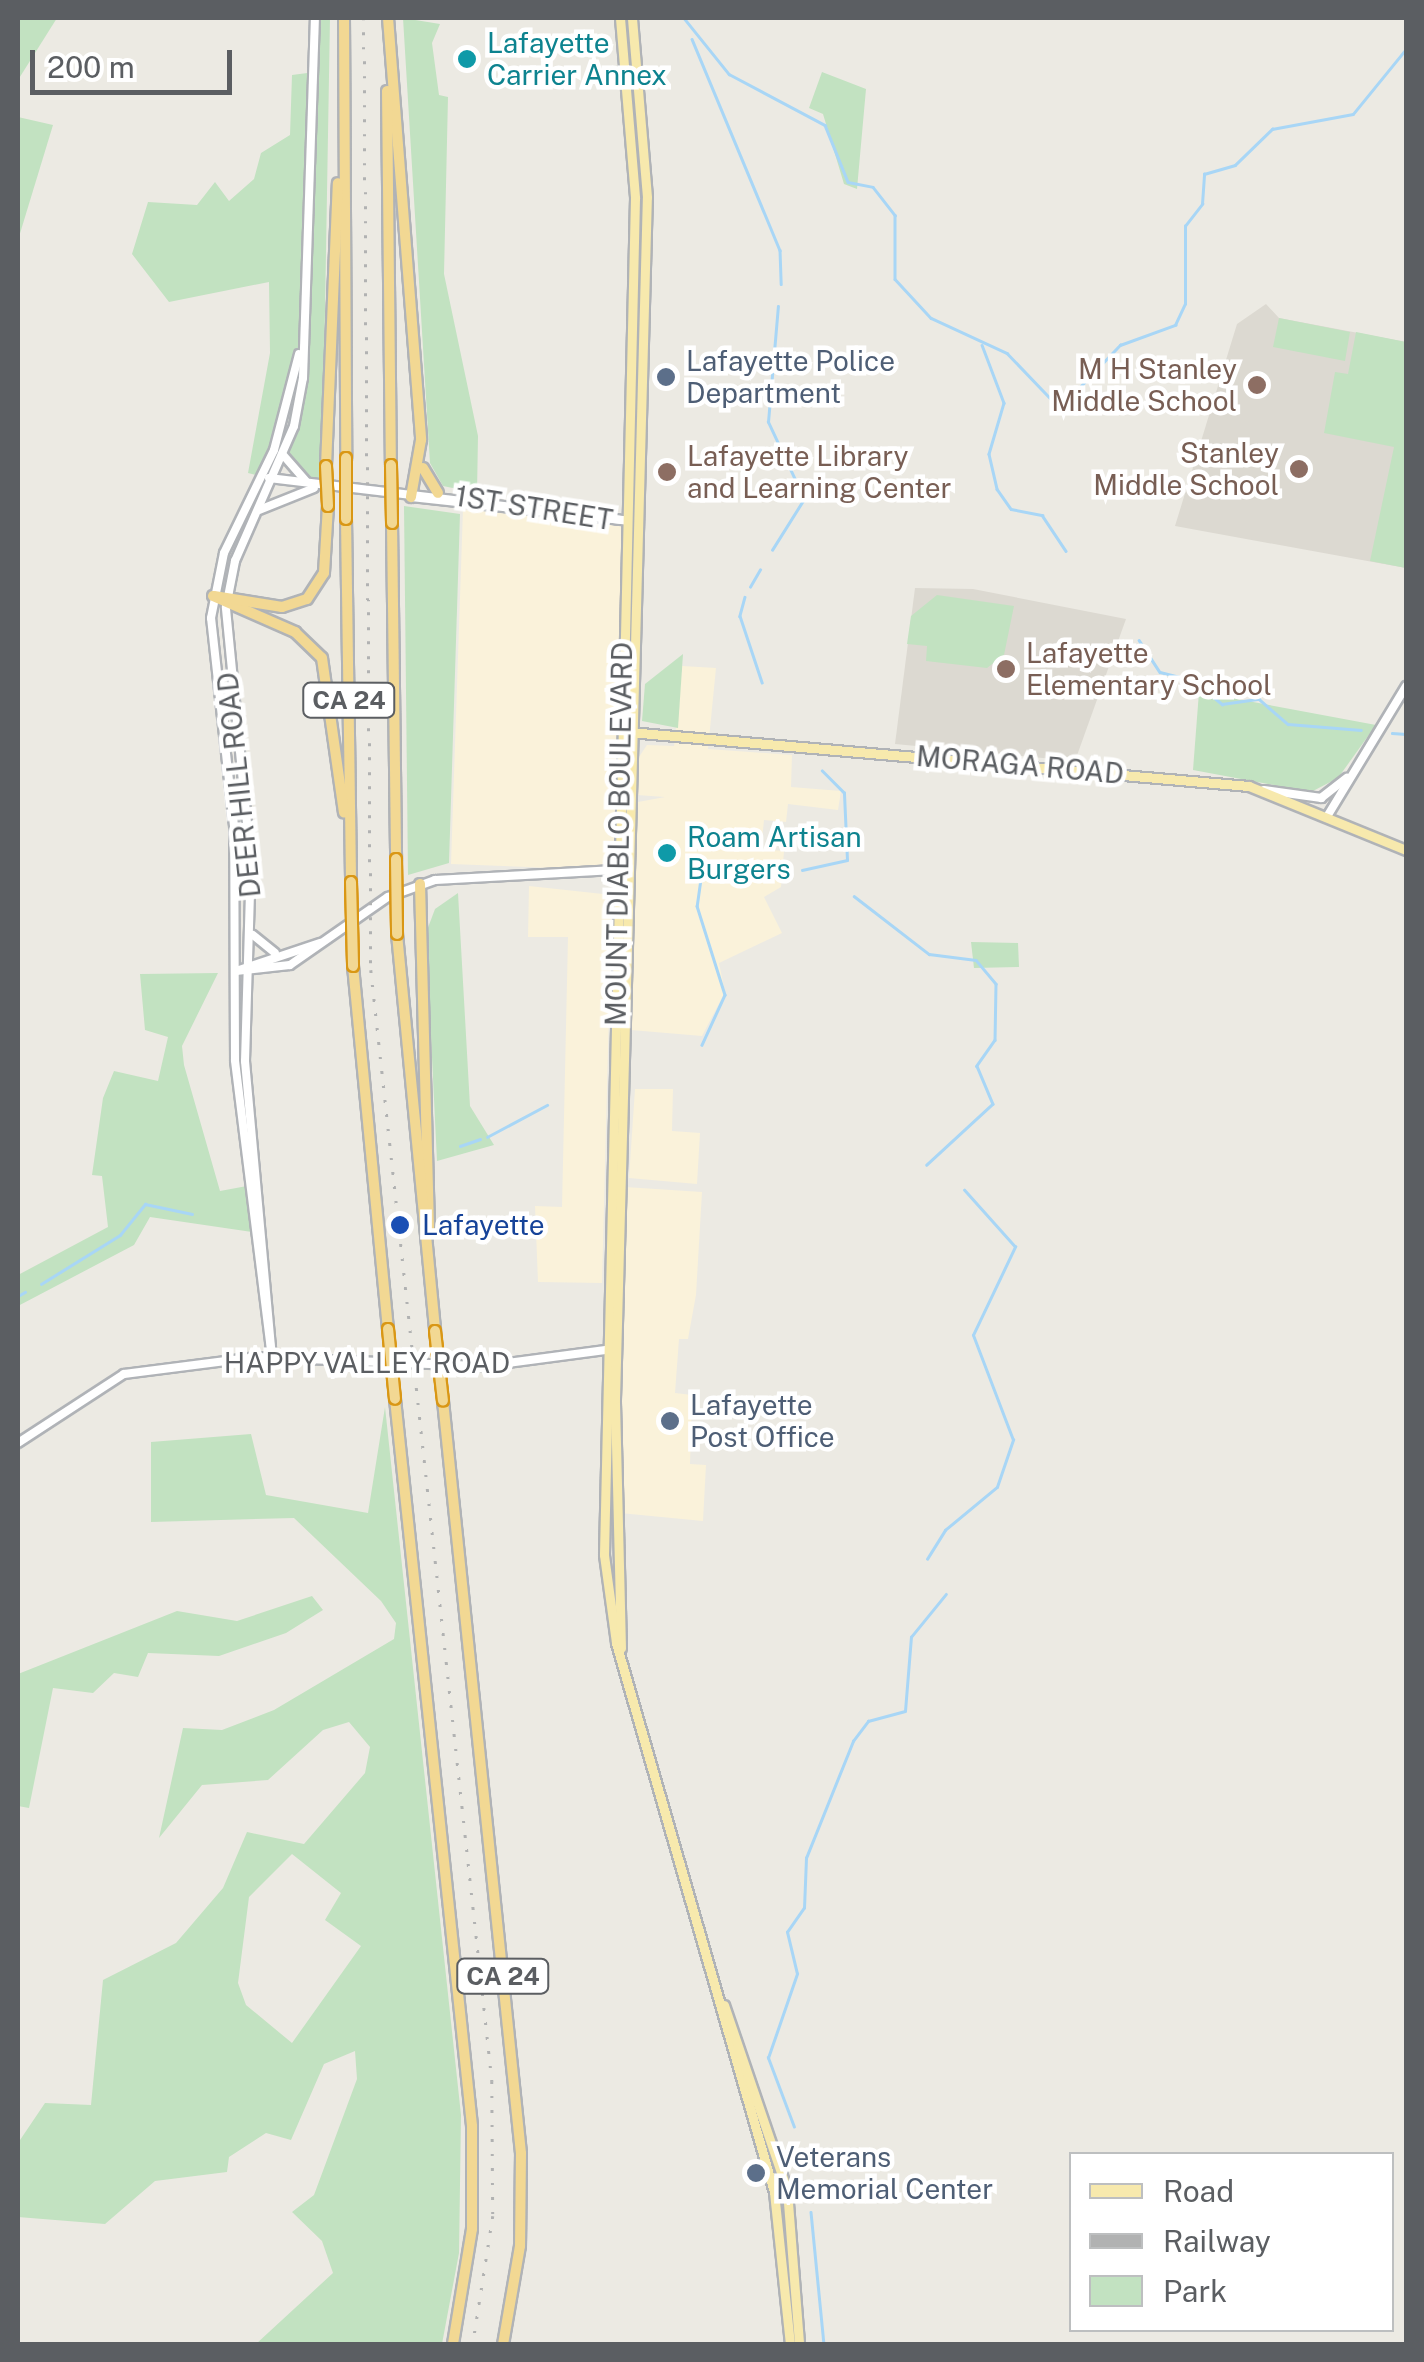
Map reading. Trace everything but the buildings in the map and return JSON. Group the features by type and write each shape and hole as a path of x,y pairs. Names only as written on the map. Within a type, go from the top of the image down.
{"highway":[{"name":"CA 24","path":"344,18 353,966 378,1243 474,2156 454,2344"},
{"name":"CA 24","path":"387,18 397,934 426,1247 522,2152 520,2246 503,2344"},
{"path":"388,37 422,467 411,496"},
{"path":"227,602 282,607 309,597 325,568 326,466 344,113"},
{"path":"422,467 438,494"},
{"path":"214,596 295,632 325,664 351,882"},
{"path":"420,884 432,1124 426,1247"}],"main road":[{"name":"MOUNT DIABLO BOULEVARD","path":"620,18 634,137 626,521 628,732"},
{"name":"MOUNT DIABLO BOULEVARD","path":"632,18 647,197 615,1185 606,1350 604,1555 621,1648 724,2005 785,2244 790,2344"},
{"name":"MORAGA ROAD","path":"628,732 1264,790 1406,850"},
{"name":"MOUNT DIABLO BOULEVARD","path":"621,1648 617,1349 620,1218 611,1148 624,871"},
{"name":"MOUNT DIABLO BOULEVARD","path":"724,2005 787,2190 799,2344"}],"street":[{"name":"DEER HILL ROAD","path":"269,1354 245,1061 251,932 227,602 256,513 283,455 303,333 315,18"},
{"name":"DEER HILL ROAD","path":"269,1354 247,1186 214,596 260,476 303,333"},
{"path":"283,455 290,472 319,486"},
{"name":"1ST STREET","path":"260,476 540,514 626,521"},
{"path":"256,513 319,486"},
{"name":"1ST STREET","path":"411,496 438,494 626,521"},
{"path":"540,514 559,509"},
{"path":"1328,815 1406,686"},
{"path":"1264,790 1321,798 1360,764"},
{"path":"236,971 248,976 290,966 324,941 420,884 624,871"},
{"path":"251,932 270,953 294,951"},
{"path":"236,971 249,963 324,941"},
{"name":"HAPPY VALLEY ROAD","path":"18,1443 124,1374 269,1354 467,1367 617,1349"}],"shaded area":[{"name":"Stanley Middle School","path":"1266,304 1279,318 1406,342 1406,568 1175,526 1237,324"},
{"path":"463,509 628,527 615,861 607,870 451,864"},
{"name":"Lafayette Elementary School","path":"915,588 973,589 1126,619 1075,761 895,744"},
{"path":"682,666 716,668 708,749 792,755 791,787 841,791 838,810 788,804 786,822 764,820 761,849 784,851 781,887 764,897 782,933 719,963 725,992 702,1036 631,1030 638,802 665,797 637,795 639,757 647,745 674,746"},
{"path":"529,886 612,895 602,1283 538,1282 535,1206 562,1207 568,937 528,937"},
{"path":"635,1089 673,1089 672,1131 700,1133 697,1184 629,1178"},
{"path":"625,1187 702,1192 696,1295 688,1339 679,1339 675,1393 692,1395 690,1464 706,1465 703,1521 620,1513"}],"green space":[{"path":"18,18 57,18 18,80"},
{"path":"315,18 330,18 322,486 291,472 283,455 302,341 283,424 260,476 248,473 270,353 269,282 169,302 132,254 148,202 197,205 215,182 229,201 254,179 261,153 290,135 292,75 315,72"},
{"path":"403,18 440,24 432,43 439,95 448,97 444,274 478,436 477,493 443,486 430,463"},
{"path":"822,72 866,89 857,189 844,184 823,114 809,108"},
{"path":"18,117 53,125 18,240"},
{"path":"1279,318 1350,332 1345,361 1273,347"},
{"path":"1356,332 1406,342 1406,568 1370,561 1394,447 1324,433 1335,372 1348,374"},
{"path":"404,506 460,514 449,863 408,875"},
{"path":"937,595 1014,606 1004,655 987,668 926,661 927,646 907,644 911,616"},
{"path":"683,654 678,728 642,721 645,684"},
{"path":"1199,692 1376,725 1338,778 1311,792 1193,770"},
{"path":"458,893 470,1106 494,1145 437,1161 426,933 435,909"},
{"path":"971,942 1018,943 1019,967 974,968"},
{"path":"218,973 182,1046 184,1065 220,1191 247,1186 252,1232 150,1217 134,1245 18,1306 18,1275 108,1227 102,1176 92,1175 103,1098 114,1071 158,1081 168,1037 145,1030 140,974"},
{"path":"385,1407 461,2115 459,2253 442,2344 256,2344 333,2273 322,2241 292,2212 314,2195 357,2079 355,2051 324,2064 291,2140 266,2133 229,2157 227,2172 155,2181 105,2224 18,2217 18,2143 45,2103 91,2105 103,1980 176,1943 223,1888 247,1832 304,1844 365,1773 370,1747 349,1722 323,1730 268,1780 202,1785 159,1838 183,1728 222,1730 274,1710 394,1639 396,1623 381,1601 294,1518 151,1522 151,1442 251,1434 266,1495 368,1513","holes":["292,1854 341,1893 325,1920 361,1946 292,2043 246,2005 238,1983 249,1897"]},
{"path":"312,1596 323,1610 286,1633 219,1656 148,1653 138,1677 114,1673 93,1693 53,1688 29,1808 18,1806 18,1674 177,1611 237,1621"}],"waterway":[{"path":"684,18 729,74 825,125 848,182 873,187 895,215 895,279 931,318 1007,353 1053,401 1076,391 1120,345 1175,325 1185,304 1185,226 1202,204 1204,174 1235,165 1272,129 1353,114 1406,49"},
{"path":"692,39 780,250 781,284"},
{"path":"772,550 804,499 768,422 778,306"},
{"path":"982,345 1004,403 989,454 997,489 1011,509 1042,515 1066,551"},
{"path":"750,587 760,570"},
{"path":"745,597 740,616 762,682"},
{"path":"1139,640 1160,672 1189,679"},
{"path":"1206,691 1222,704 1259,699 1288,724 1361,730"},
{"path":"1392,733 1406,734"},
{"path":"802,870 847,860 844,793 822,771"},
{"path":"701,879 697,906 725,995 702,1045"},
{"path":"854,896 929,954 976,960 996,984 995,1040 977,1066 993,1104 927,1165"},
{"path":"487,1137 547,1105"},
{"path":"460,1146 480,1139"},
{"path":"927,1559 945,1530 997,1487 1013,1440 973,1335 1015,1247 964,1190"},
{"path":"41,1284 120,1235 145,1204 192,1214"},
{"path":"18,1296 25,1292"},
{"path":"794,2127 768,2058 797,1974 787,1932 804,1908 806,1858 853,1741 868,1721 905,1711 911,1637 946,1594"},
{"path":"811,2212 824,2344"}],"railway":[{"path":"364,18 371,970 492,2081 493,2216 473,2344"}],"place":[{"name":"Lafayette Carrier Annex","path":"467,59"},
{"name":"Lafayette Police Department","path":"666,377"},
{"name":"M H Stanley Middle School","path":"1257,385"},
{"name":"Stanley Middle School","path":"1299,469"},
{"name":"Lafayette Library and Learning Center","path":"667,472"},
{"name":"Lafayette Elementary School","path":"1006,669"},
{"name":"Roam Artisan Burgers","path":"667,853"},
{"name":"Lafayette","path":"400,1225"},
{"name":"Lafayette Post Office","path":"670,1421"},
{"name":"Veterans Memorial Center","path":"756,2173"}]}
